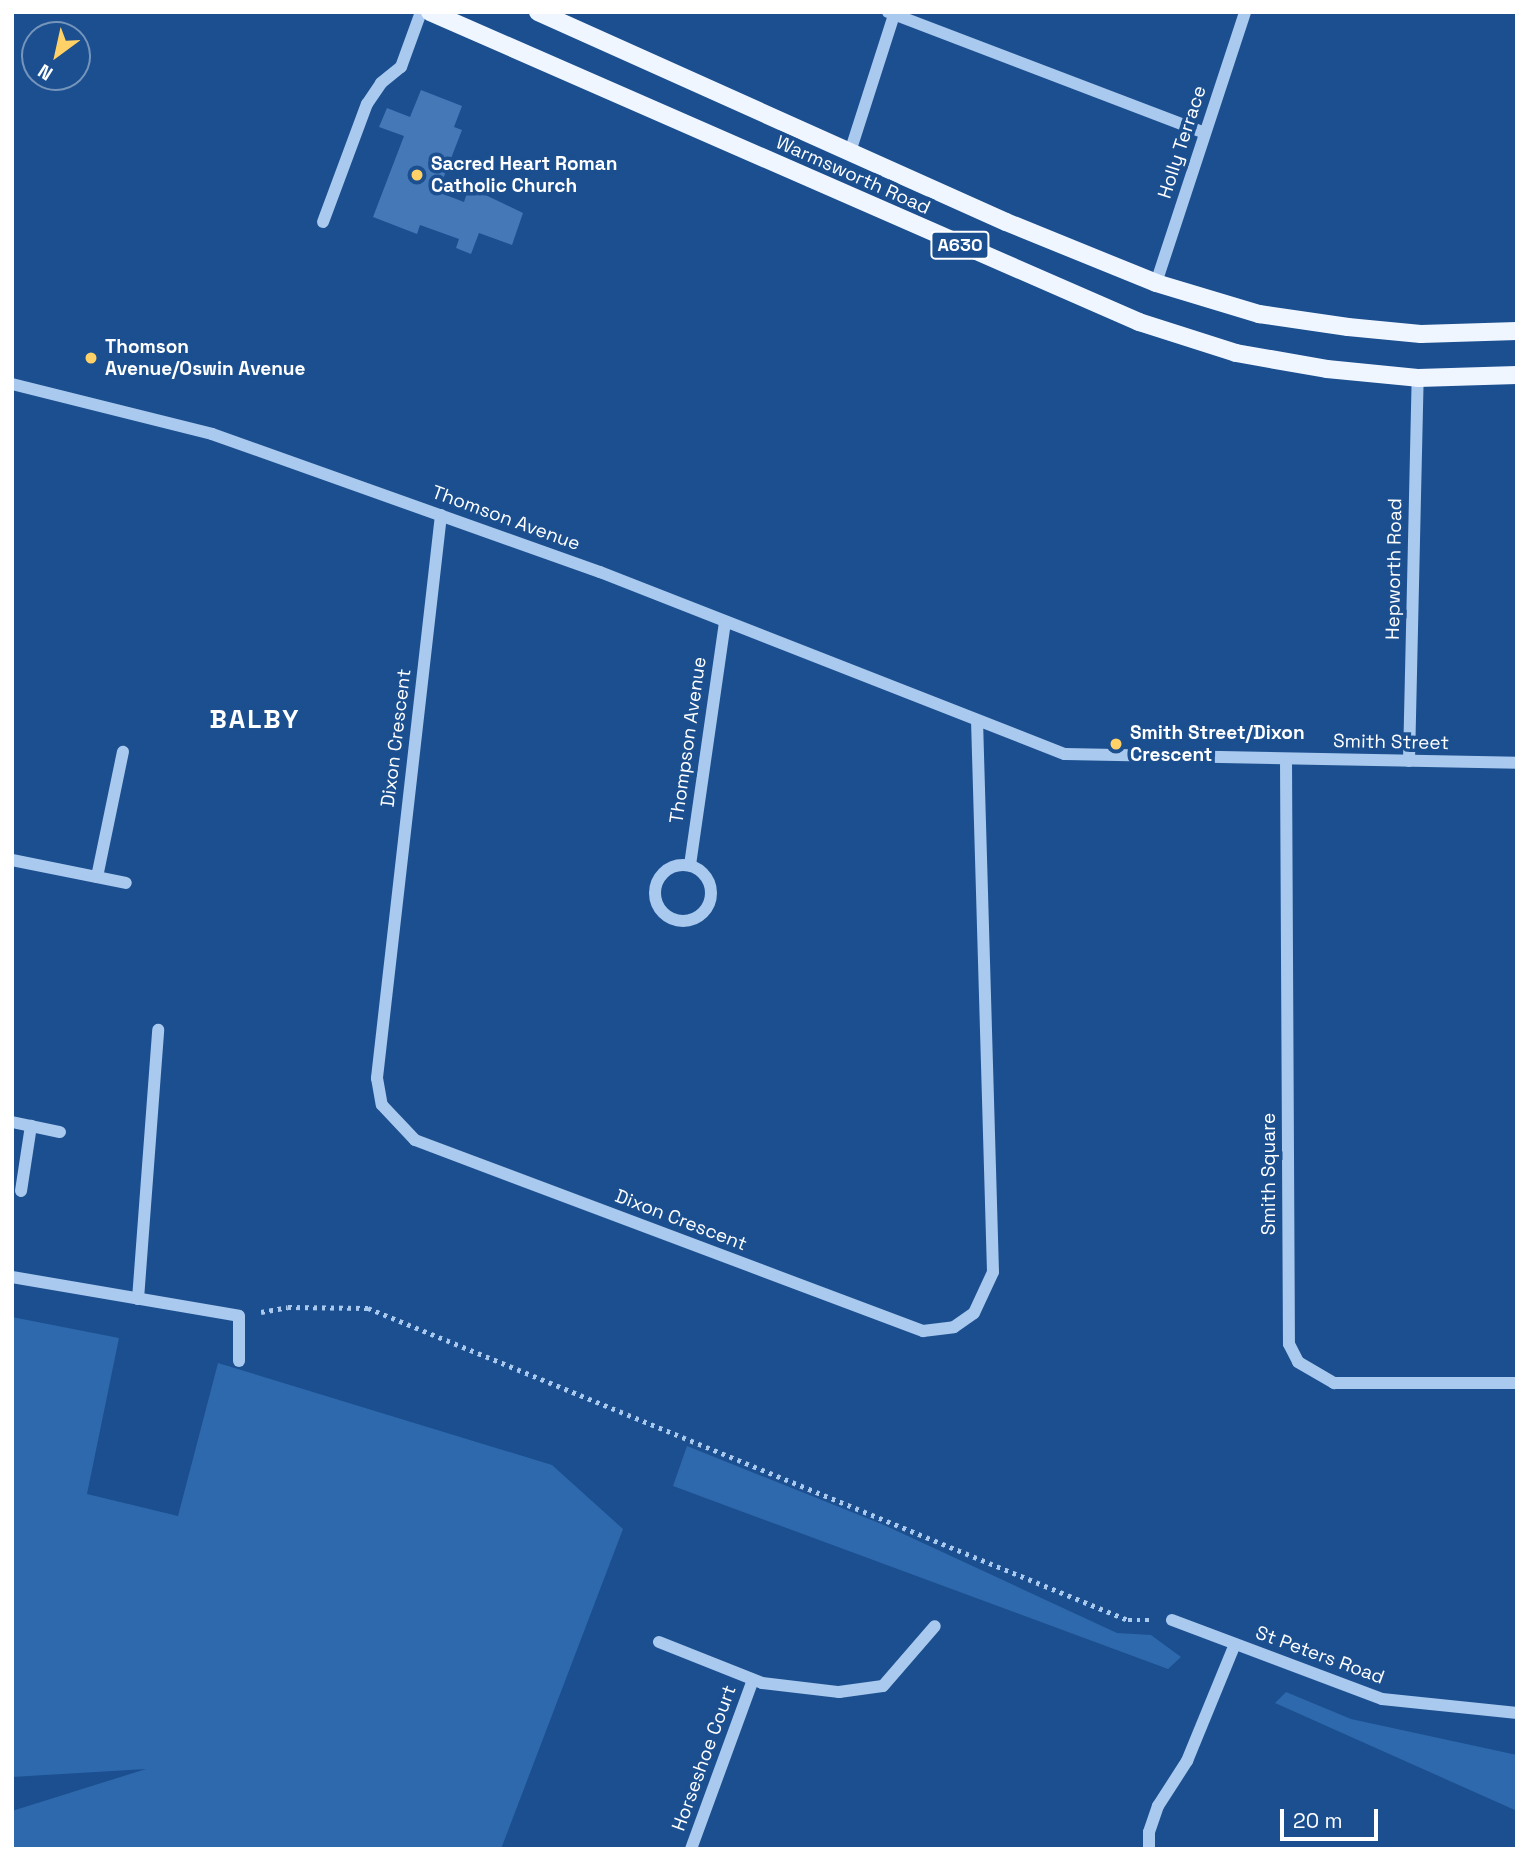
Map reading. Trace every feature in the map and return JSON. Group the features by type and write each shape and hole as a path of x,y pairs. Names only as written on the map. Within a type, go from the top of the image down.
{"main road":[{"name":"Warmsworth Road","path":"430,12 1139,322 1236,353 1418,378 1517,375"},
{"name":"Warmsworth Road","path":"550,15 850,152 1156,284 1259,314 1348,327 1421,334 1517,331"}],"street":[{"path":"323,222 367,103 381,83 401,68 421,12"},
{"name":"Holly Terrace","path":"1156,284 1245,12"},
{"path":"850,152 892,13 1205,134"},
{"name":"Hepworth Road","path":"1409,761 1418,378"},
{"name":"Thomson Avenue","path":"12,384 212,434 441,515 725,621 977,720"},
{"name":"Dixon Crescent","path":"441,515 377,1078 382,1105 415,1140 923,1331 954,1327 974,1313 993,1272 977,720"},
{"name":"Thompson Avenue","path":"690,866 725,621"},
{"name":"Smith Street","path":"977,720 1065,754 1517,763"},
{"path":"97,877 123,752"},
{"name":"Smith Square","path":"1286,759 1289,1344 1298,1362 1334,1384 1517,1383"},
{"path":"12,860 126,883"},
{"path":"690,866 705,876 711,894 697,917 679,920 663,912 655,887 672,867 690,866"},
{"path":"138,1299 158,1030"},
{"path":"12,1122 60,1132"},
{"path":"21,1191 31,1126"},
{"path":"12,1277 239,1316 239,1361"},
{"name":"St Peters Road","path":"1172,1620 1382,1699 1517,1713"},
{"name":"Horseshoe Court","path":"659,1642 753,1680 785,1689 839,1692 883,1686 935,1626"},
{"name":"St Peters Road","path":"1149,1849 1149,1832 1158,1806 1187,1761 1235,1644"},
{"name":"Horseshoe Court","path":"691,1849 753,1680"}],"path":[{"path":"239,1316 288,1307 368,1308 1128,1620 1172,1620"}],"shaded area":[{"path":"12,1317 119,1338 87,1494 178,1516 218,1363 552,1465 623,1529 501,1849 12,1849 12,1811 146,1769 12,1777"},
{"path":"687,1446 884,1525 1117,1633 1151,1635 1181,1657 1168,1669 673,1486"},
{"path":"1286,1692 1351,1719 1517,1755 1517,1811 1275,1703"}],"building":[{"name":"Sacred Heart Roman Catholic Church","path":"421,90 462,106 454,127 462,130 438,192 464,202 469,187 523,213 512,245 479,233 471,254 456,248 459,239 420,225 417,234 373,217 404,136 379,127 387,108 410,117"}],"place":[{"name":"Sacred Heart Roman Catholic Church","path":"417,175"},
{"name":"Thomson Avenue/Oswin Avenue","path":"91,358"},
{"name":"Smith Street/Dixon Crescent","path":"1116,744"}],"district":[{"name":"BALBY","path":"255,720"}]}
